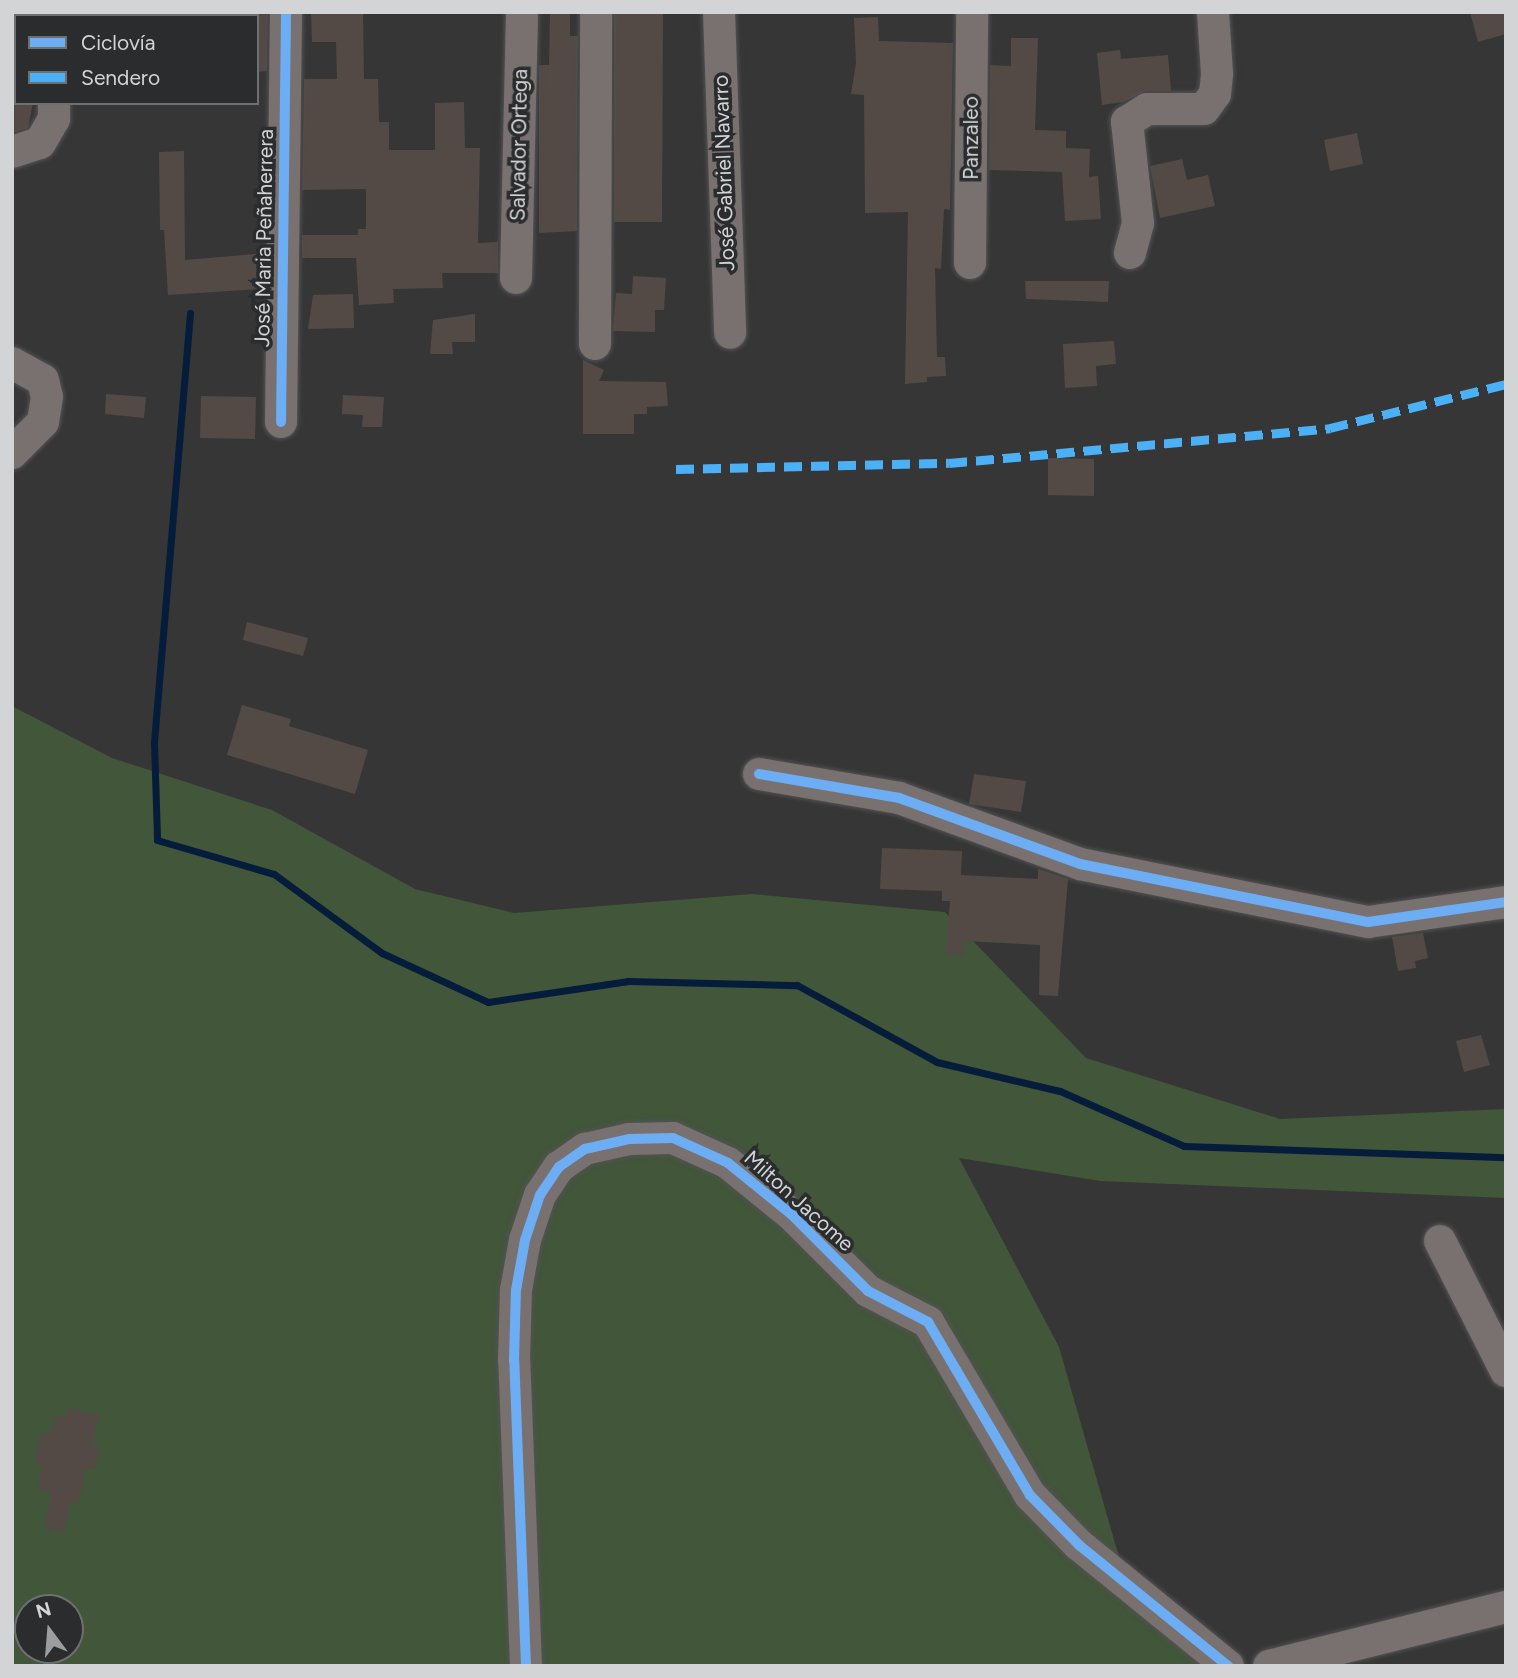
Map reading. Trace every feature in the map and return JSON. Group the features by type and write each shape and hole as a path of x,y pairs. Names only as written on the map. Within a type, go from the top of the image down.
{"street":[{"name":"José Maria Peñaherrera","path":"281,422 286,12"},
{"name":"Salvador Ortega","path":"516,278 522,12"},
{"path":"595,344 596,12"},
{"name":"José Gabriel Navarro","path":"719,12 730,333"},
{"name":"Panzaleo","path":"971,263 972,12"},
{"path":"1130,253 1138,223 1127,122 1147,109 1204,108 1215,94 1217,74 1213,12"},
{"path":"14,152 40,142 54,119 54,105"},
{"path":"12,363 43,380 47,397 43,422 12,453"},
{"path":"759,774 899,798 1080,864 1368,922 1506,902"},
{"name":"Milton Jacome","path":"526,1666 514,1360 516,1290 525,1240 540,1195 559,1167 585,1149 629,1139 673,1138 728,1163 792,1215 868,1291 928,1322 1030,1495 1079,1545 1228,1666"},
{"path":"1440,1241 1506,1371"},
{"path":"1269,1666 1506,1607"}],"green space":[{"path":"12,706 112,758 272,810 415,889 514,913 752,894 945,912 1086,1058 1280,1119 1506,1109 1506,1198 1100,1181 959,1158 1059,1347 1122,1568 1245,1666 12,1666"}],"building":[{"path":"268,12 267,71 259,72 257,14"},
{"path":"311,12 363,12 364,79 378,79 379,122 389,122 389,150 435,150 435,103 464,102 465,148 480,148 478,243 498,242 498,273 442,273 443,288 393,289 394,303 359,305 356,258 302,258 302,235 358,235 358,229 366,229 366,189 302,190 304,79 337,79 336,42 312,42"},
{"path":"614,12 663,12 662,222 614,222"},
{"path":"1470,12 1506,12 1506,34 1478,42"},
{"path":"550,14 570,14 570,36 578,36 577,231 539,233 539,65 549,65"},
{"path":"878,17 879,41 953,43 950,210 944,209 941,269 935,268 937,357 945,357 946,376 927,377 927,382 905,384 908,212 865,213 864,95 851,94 856,63 854,18"},
{"path":"1011,38 1038,38 1035,130 1066,131 1066,148 1090,149 1089,177 1098,176 1101,219 1065,221 1062,172 989,170 990,65 1011,66"},
{"path":"1120,50 1121,59 1168,55 1171,91 1146,91 1123,102 1102,105 1097,53"},
{"path":"12,103 33,105 28,128 12,133"},
{"path":"1357,133 1363,164 1330,171 1324,140"},
{"path":"261,150 266,150 265,187 263,187"},
{"path":"184,151 185,260 256,254 258,289 168,295 164,230 160,230 159,152"},
{"path":"1182,159 1187,180 1208,175 1215,206 1160,218 1150,166"},
{"path":"633,276 666,278 664,310 655,310 655,332 613,331 616,293 632,294"},
{"path":"1025,281 1109,281 1108,302 1026,299"},
{"path":"353,294 354,328 308,329 313,295"},
{"path":"475,314 475,342 452,342 453,354 430,354 433,320"},
{"path":"1114,341 1116,364 1096,366 1097,386 1065,388 1063,344"},
{"path":"583,360 604,370 599,381 666,382 668,406 647,407 647,414 634,414 634,434 583,434"},
{"path":"106,394 146,397 144,418 105,414"},
{"path":"343,395 384,397 382,427 362,427 363,415 342,414"},
{"path":"201,396 256,397 255,439 200,438"},
{"path":"1048,458 1094,459 1094,496 1048,495"},
{"path":"247,622 308,638 303,656 243,640"},
{"path":"242,705 291,719 289,726 368,750 355,794 227,755"},
{"path":"974,774 1026,781 1021,812 969,804"},
{"path":"882,848 962,851 961,875 1038,879 1038,869 1068,879 1058,996 1039,995 1040,945 965,941 964,955 946,954 950,901 942,901 942,891 880,889"},
{"path":"1423,933 1428,958 1415,961 1416,968 1398,971 1392,937"},
{"path":"1481,1035 1490,1065 1464,1072 1456,1041"},
{"path":"68,1408 99,1415 92,1445 100,1447 95,1470 86,1468 78,1504 71,1502 64,1533 44,1528 51,1498 48,1491 37,1488 42,1465 34,1463 42,1432 51,1434 55,1415 66,1417"}],"waterway":[{"path":"190,313 154,742 157,840 274,874 382,953 488,1002 628,981 797,985 937,1062 1060,1091 1184,1146 1506,1157"}],"marked path":[{"path":"676,469 949,463 1330,428 1506,384"}],"cycle path":[{"path":"281,422 286,12"},
{"path":"759,774 899,798 1080,864 1368,922 1506,902"},
{"path":"526,1666 514,1360 516,1290 525,1240 540,1195 559,1167 585,1149 629,1139 673,1138 728,1163 792,1215 868,1291 928,1322 1030,1495 1079,1545 1228,1666"}]}
